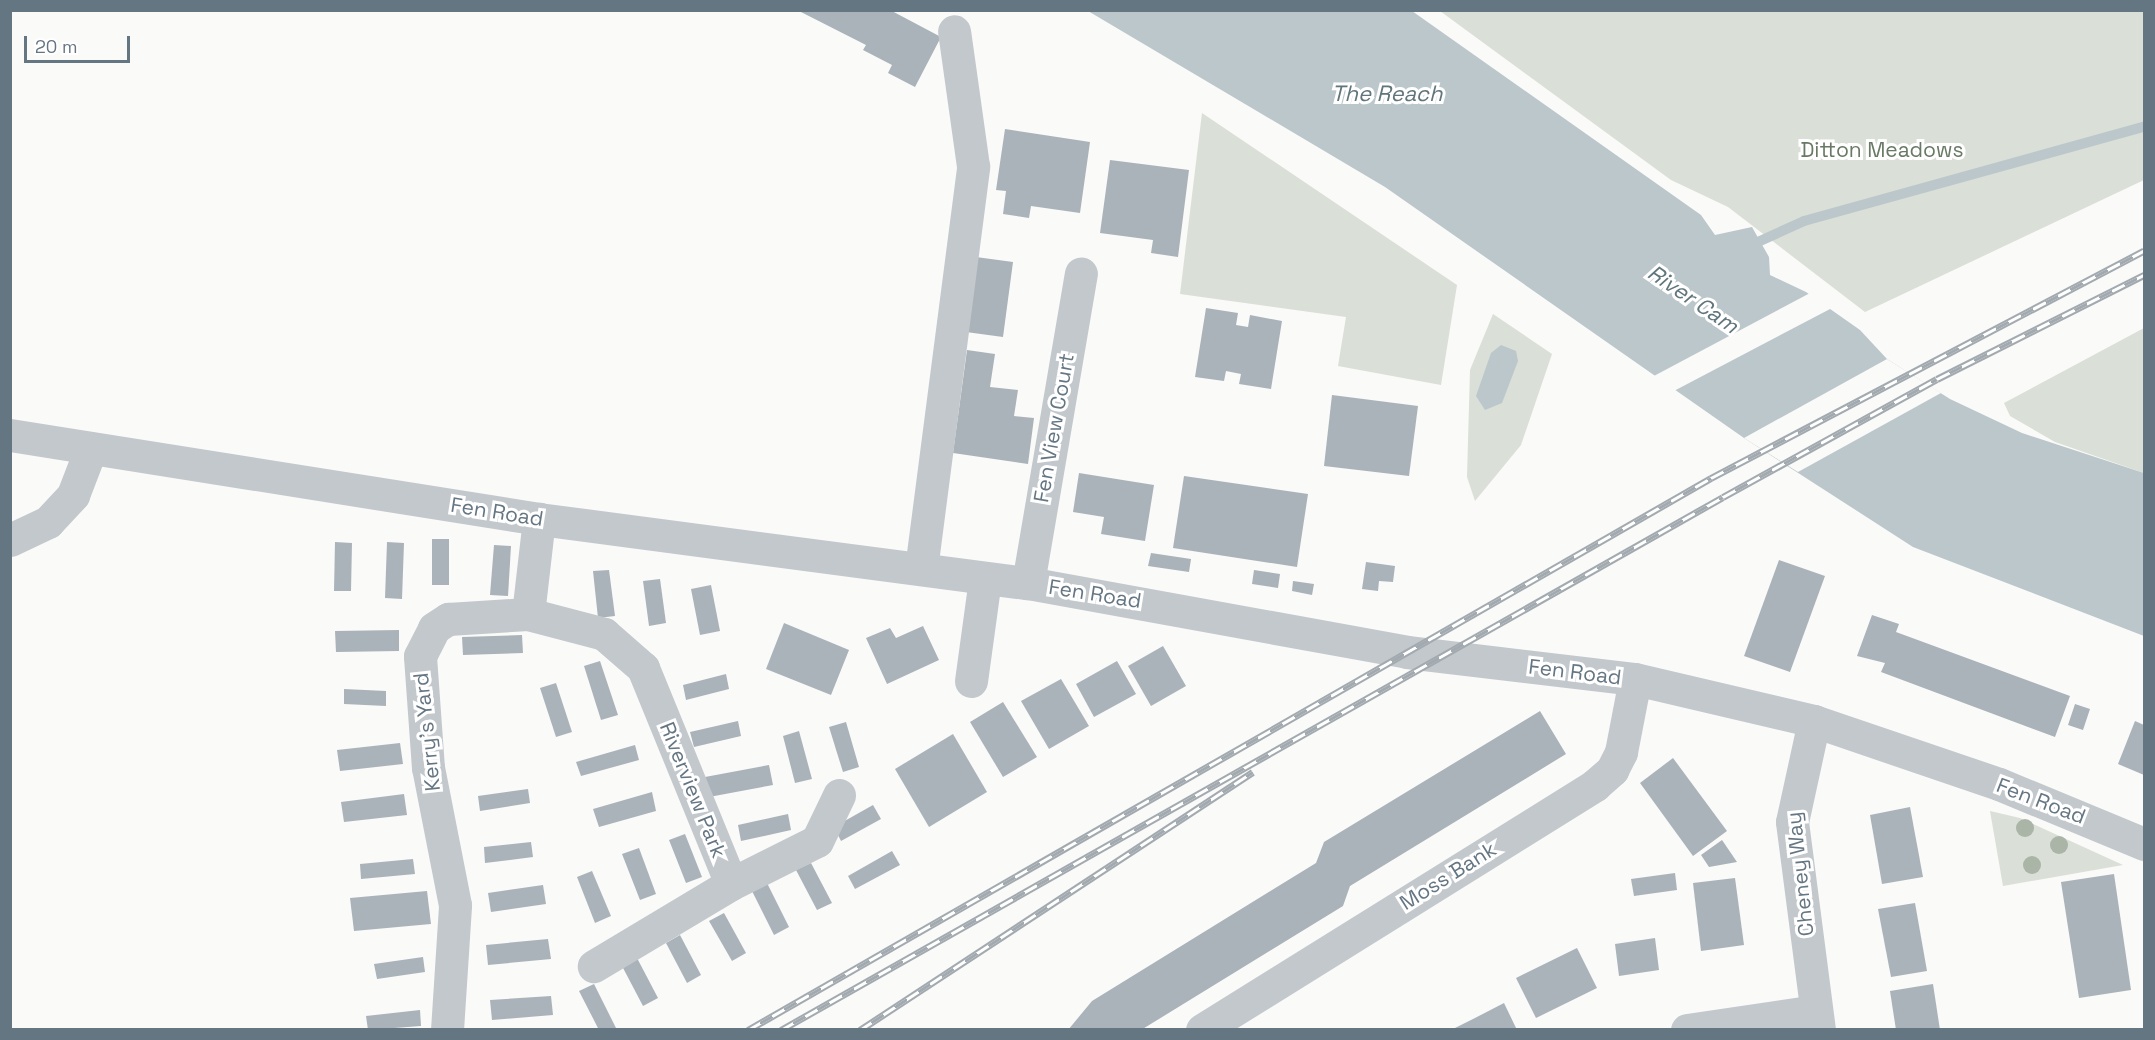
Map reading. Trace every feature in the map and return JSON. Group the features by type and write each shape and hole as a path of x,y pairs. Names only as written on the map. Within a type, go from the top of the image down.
{"street":[{"path":"921,569 973,166 954,31"},
{"name":"Fen View Court","path":"1028,583 1081,273"},
{"name":"Fen Road","path":"10,435 539,519 1028,583 1407,652 1635,679 1814,721 1999,784 2145,844"},
{"path":"10,540 48,522 73,495 91,448"},
{"path":"528,614 539,519"},
{"path":"971,681 985,579"},
{"name":"Riverview Park","path":"528,614 604,634 643,668 731,884 594,966"},
{"name":"Kerry's Yard","path":"447,1029 455,905 428,768 420,656 434,628 448,619 528,614"},
{"name":"Moss Bank","path":"1202,1029 1595,785 1612,770 1621,752 1635,679"},
{"name":"Cheney Way","path":"1814,721 1791,822 1818,1020"},
{"path":"731,884 817,841 839,795"},
{"path":"1687,1029 1818,1020"}],"green space":[{"name":"Ditton Meadows","path":"1440,11 2144,11 2144,180 1865,312 1728,207 1671,180"},
{"path":"1202,113 1457,285 1441,385 1338,366 1346,317 1180,294"},
{"path":"1493,314 1552,354 1521,445 1475,501 1467,477 1470,370"},
{"path":"2144,328 2144,473 2055,442 2010,416 2004,403"},
{"path":"1990,811 2020,818 2123,865 2003,886"}],"water":[{"path":"1088,11 1412,11 1701,215 1715,235 1752,227 1769,257 1770,275 1806,292 1860,330 1887,359 1950,399 2022,433 2144,473 2144,636 1913,547 1744,438 1385,187"},
{"path":"1501,345 1516,351 1518,361 1502,403 1485,410 1476,396 1491,353"}],"pier":[{"path":"1812,292 1832,308 1672,392 1652,377"},
{"path":"1887,359 1941,393 1798,472 1744,438"}],"building":[{"path":"797,10 890,10 941,37 915,87 888,73 892,65 863,50 866,45"},
{"path":"1005,129 1090,142 1080,213 1031,206 1029,218 1003,214 1006,191 996,190"},
{"path":"1110,160 1189,170 1178,257 1151,253 1153,240 1100,233"},
{"path":"976,257 1013,262 1003,337 966,332"},
{"path":"1206,308 1238,313 1236,325 1248,327 1250,315 1282,321 1271,389 1239,384 1241,374 1226,371 1224,381 1195,377"},
{"path":"967,350 995,354 990,387 1018,390 1014,416 1034,418 1028,464 953,453"},
{"path":"1332,395 1418,406 1409,476 1324,466"},
{"path":"1079,473 1154,485 1145,541 1101,534 1104,517 1073,512"},
{"path":"1184,476 1308,494 1297,567 1173,548"},
{"path":"432,539 449,539 449,585 432,585"},
{"path":"335,542 352,543 351,591 334,591"},
{"path":"387,542 404,543 402,599 385,598"},
{"path":"494,545 511,546 508,596 490,595"},
{"path":"1151,553 1191,559 1189,572 1148,566"},
{"path":"1779,560 1825,576 1790,672 1744,656"},
{"path":"1366,562 1395,566 1393,582 1379,581 1378,591 1362,589"},
{"path":"609,570 615,616 598,618 593,571"},
{"path":"1254,570 1280,574 1278,588 1252,584"},
{"path":"660,579 666,623 649,626 643,581"},
{"path":"1293,581 1314,584 1312,595 1292,591"},
{"path":"711,585 720,631 700,635 691,589"},
{"path":"1872,615 1899,624 1896,632 2070,696 2055,737 1881,672 1885,663 1857,656"},
{"path":"784,623 849,650 831,695 766,669"},
{"path":"923,626 939,660 887,684 866,638 890,628 896,638"},
{"path":"399,630 399,651 336,652 335,631"},
{"path":"522,635 523,653 463,655 462,637"},
{"path":"1163,646 1186,686 1151,706 1128,666"},
{"path":"600,661 618,715 601,720 584,666"},
{"path":"1117,661 1136,694 1094,717 1076,684"},
{"path":"726,674 729,689 686,700 683,685"},
{"path":"1061,679 1089,726 1049,749 1021,701"},
{"path":"556,683 572,732 556,737 540,688"},
{"path":"344,689 386,691 386,706 344,704"},
{"path":"1003,702 1037,757 1003,777 970,722"},
{"path":"2075,704 2090,709 2083,730 2068,725"},
{"path":"1540,711 1566,754 1350,886 1343,906 1141,1030 1068,1030 1092,1001 1316,863 1324,842"},
{"path":"738,721 741,736 694,747 690,732"},
{"path":"2135,721 2144,725 2144,775 2118,764"},
{"path":"846,722 859,767 843,772 829,727"},
{"path":"799,731 812,779 795,783 783,736"},
{"path":"953,734 987,792 929,827 895,769"},
{"path":"400,743 403,764 340,771 337,750"},
{"path":"635,745 639,760 581,776 576,762"},
{"path":"1673,758 1727,831 1693,856 1640,783"},
{"path":"769,765 773,785 709,797 705,777"},
{"path":"528,789 530,803 480,811 478,796"},
{"path":"652,792 656,811 599,827 593,809"},
{"path":"404,794 407,815 344,822 341,802"},
{"path":"873,805 881,819 841,841 834,827"},
{"path":"1910,807 1923,877 1882,884 1870,815"},
{"path":"788,814 791,830 741,841 738,825"},
{"path":"685,834 702,877 686,883 669,840"},
{"path":"1722,840 1737,862 1709,867 1701,855"},
{"path":"531,842 533,857 485,863 484,847"},
{"path":"639,848 656,894 640,900 622,854"},
{"path":"892,851 900,865 855,889 848,876"},
{"path":"413,859 415,874 361,879 360,864"},
{"path":"811,863 832,903 817,910 796,870"},
{"path":"592,871 611,916 595,923 577,877"},
{"path":"1675,873 1677,890 1634,896 1631,879"},
{"path":"2114,874 2131,990 2079,998 2061,882"},
{"path":"1735,878 1744,945 1701,951 1693,883"},
{"path":"767,883 789,927 774,935 752,891"},
{"path":"543,885 546,904 491,912 488,893"},
{"path":"427,891 431,924 354,931 350,898"},
{"path":"1915,903 1927,971 1891,977 1878,909"},
{"path":"724,913 746,953 732,961 709,921"},
{"path":"680,935 701,975 687,983 666,943"},
{"path":"1655,938 1659,970 1619,976 1615,944"},
{"path":"548,939 551,959 488,965 486,945"},
{"path":"1577,948 1597,988 1536,1018 1516,978"},
{"path":"423,957 425,972 377,979 374,964"},
{"path":"637,958 658,998 643,1006 622,966"},
{"path":"594,984 616,1028 613,1030 599,1030 579,991"},
{"path":"1933,984 1940,1030 1896,1030 1890,991"},
{"path":"551,996 553,1015 492,1020 490,1000"},
{"path":"1504,1003 1517,1030 1451,1030 1475,1018"},
{"path":"420,1010 421,1026 368,1030 366,1016"}],"waterway":[{"path":"1749,246 1804,221 2144,127"}],"railway":[{"path":"748,1030 1711,478 2144,251"},
{"path":"781,1030 1723,497 1937,379 2144,275"},
{"path":"860,1030 1253,772"}],"water label":[{"name":"The Reach","path":"1387,94"},
{"name":"River Cam","path":"1693,299"}]}
